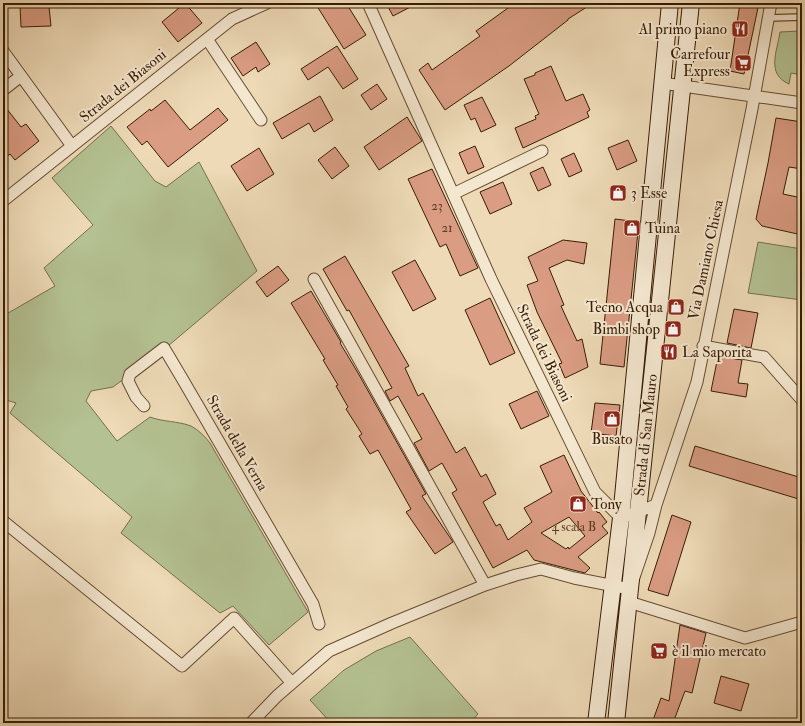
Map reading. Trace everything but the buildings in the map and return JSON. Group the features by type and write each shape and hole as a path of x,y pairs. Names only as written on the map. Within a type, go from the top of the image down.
{"main road":[{"name":"Strada di San Mauro","path":"596,718 621,518 670,3"},
{"name":"Strada di San Mauro","path":"616,723 691,3"}],"street":[{"name":"Strada dei Biasoni","path":"3,201 232,19 267,3"},
{"name":"Strada dei Biasoni","path":"368,3 491,280 595,492 621,518"},
{"name":"Via Damiano Chiesa","path":"630,595 656,505 697,382 703,346 755,96 771,3"},
{"path":"207,39 261,120"},
{"path":"3,50 72,146"},
{"path":"3,90 21,76"},
{"path":"662,83 802,103"},
{"path":"453,194 542,151"},
{"path":"314,279 486,585"},
{"path":"703,346 764,357 802,400"},
{"name":"Strada della Verna","path":"144,406 136,397 128,381 130,374 164,348 313,604 319,624"},
{"path":"621,518 656,505"},
{"path":"3,521 182,666 234,618 292,683"},
{"path":"251,723 277,696 330,651 392,623 486,585 516,575 541,570 613,585 630,595 745,638 802,622"}],"lane":[{"path":"768,18 802,17"}],"green space":[{"path":"800,24 802,24 802,75 791,73 789,84 782,80 777,74 775,68 775,55 780,32 800,31"},
{"path":"111,126 155,181 166,187 199,162 257,271 168,346 113,387 91,391 86,401 117,441 150,417 191,426 204,436 210,443 308,612 269,645 233,606 220,613 121,533 132,517 10,413 16,403 3,399 3,316 55,286 44,268 93,225 52,178"},
{"path":"758,242 802,249 802,300 748,293"},
{"path":"410,637 478,714 470,723 331,723 310,700 344,670 376,651"}],"place":[{"name":"Al primo piano","path":"740,29"},
{"name":"Carrefour Express","path":"743,63"},
{"name":"3 Esse","path":"618,193"},
{"name":"Tuina","path":"632,228"},
{"name":"Tecno Acqua","path":"676,307"},
{"name":"Bimbi shop","path":"673,329"},
{"name":"La Saporita","path":"669,352"},
{"name":"Busato","path":"612,419"},
{"name":"Tony","path":"578,504"},
{"name":"è il mio mercato","path":"659,651"}]}
